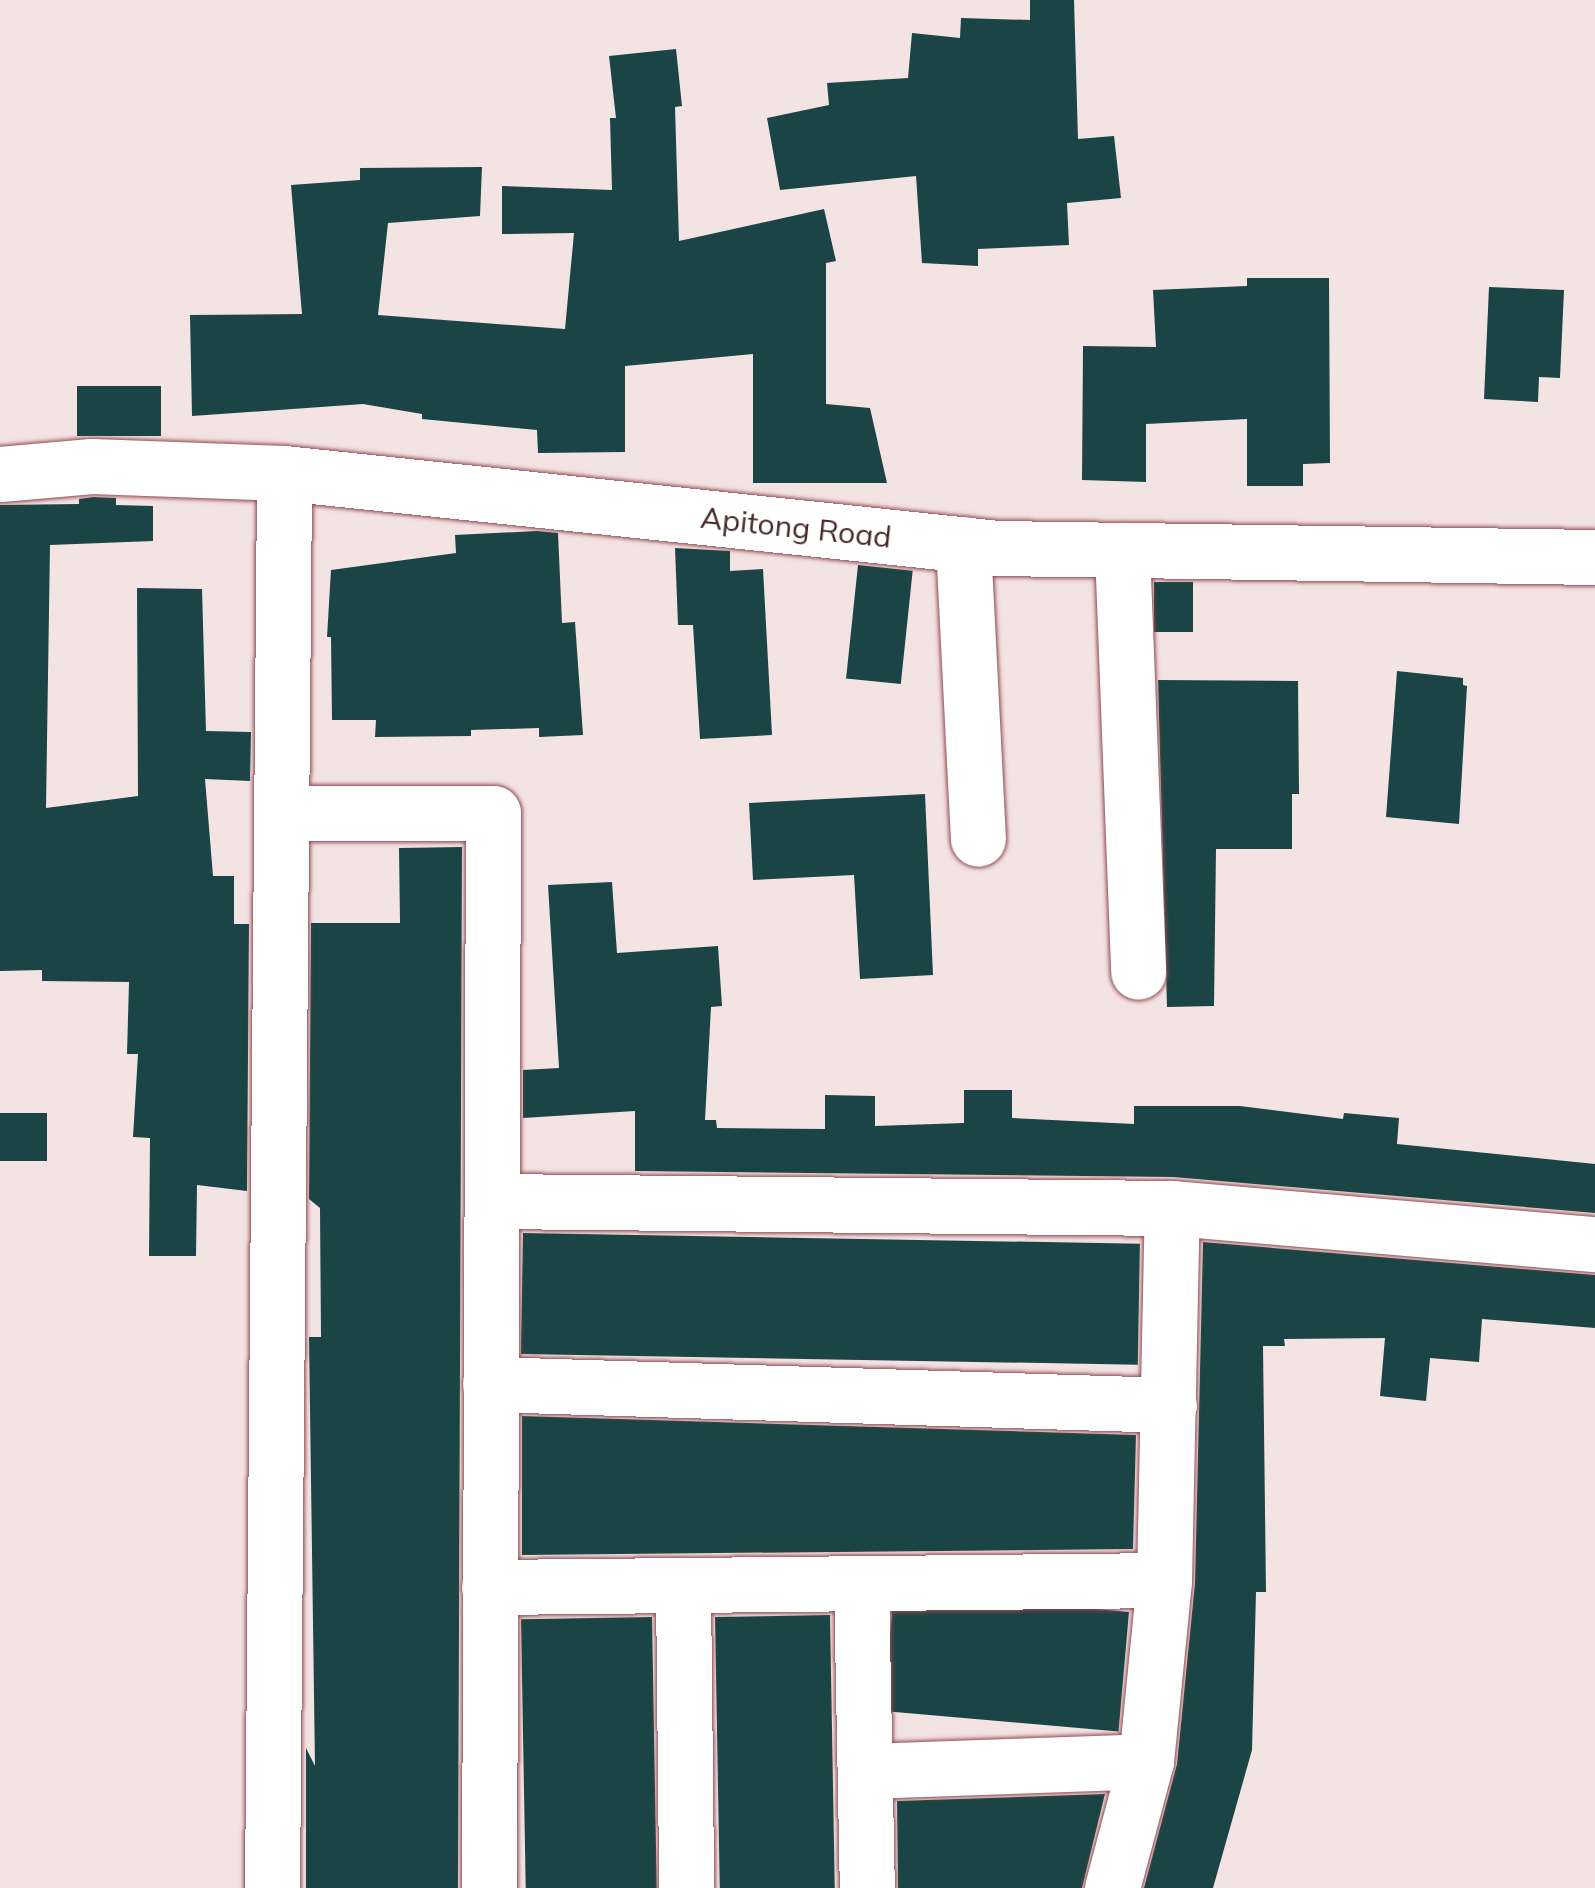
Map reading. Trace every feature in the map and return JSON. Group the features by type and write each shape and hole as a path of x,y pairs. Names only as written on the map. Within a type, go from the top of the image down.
{"street":[{"name":"Apitong Road","path":"0,474 92,466 284,474 963,544 1595,557"},
{"path":"272,1888 284,474"},
{"path":"963,544 978,840"},
{"path":"1122,550 1138,972"},
{"path":"282,812 493,813 488,1888"},
{"path":"492,1202 1172,1208 1595,1244"},
{"path":"1112,1888 1146,1761 1164,1580 1172,1208"},
{"path":"490,1384 1170,1405"},
{"path":"489,1588 1164,1580"},
{"path":"861,1584 866,1888"},
{"path":"683,1586 686,1888"},
{"path":"865,1771 1146,1761"}],"building":[{"path":"1030,0 1074,0 1078,139 1114,136 1121,198 1067,203 1069,245 978,249 978,266 922,263 916,176 780,190 767,118 829,105 827,83 908,78 912,33 960,38 961,18 1030,20"},
{"path":"676,49 682,106 675,107 679,241 824,209 836,261 826,263 826,404 870,408 887,483 753,483 753,354 625,366 625,452 538,453 537,430 422,419 422,414 363,404 192,416 190,315 302,314 291,185 360,180 360,168 482,167 480,216 388,223 378,315 565,329 574,233 502,234 502,186 612,190 610,118 616,118 609,56"},
{"path":"1247,278 1329,278 1330,463 1303,464 1303,486 1247,486 1247,419 1146,424 1146,482 1082,480 1083,346 1156,347 1153,290 1247,286"},
{"path":"1489,287 1564,290 1560,378 1539,377 1538,402 1484,399"},
{"path":"77,386 161,386 161,436 77,436"},
{"path":"116,498 116,505 153,506 153,541 50,545 46,808 138,796 137,588 202,589 206,731 251,732 250,781 205,779 213,876 234,876 234,924 249,924 247,1191 197,1185 196,1256 149,1256 150,1138 133,1137 138,1054 127,1054 129,982 42,981 42,970 0,971 0,505 79,504 79,499"},
{"path":"558,533 562,623 575,622 583,735 539,737 539,728 471,730 471,736 375,737 376,720 332,720 331,637 327,637 331,570 456,553 455,535"},
{"path":"675,548 730,551 730,571 763,569 772,735 700,739 693,625 678,625"},
{"path":"858,565 913,571 901,684 846,678"},
{"path":"1154,582 1193,582 1193,632 1154,632"},
{"path":"1397,671 1463,678 1463,685 1467,686 1459,824 1386,817"},
{"path":"1158,680 1298,681 1299,794 1292,794 1292,849 1216,849 1214,1006 1167,1007"},
{"path":"925,794 933,975 860,979 854,875 753,880 749,803"},
{"path":"462,847 458,1888 306,1888 306,1748 315,1766 309,1337 321,1337 320,1208 309,1199 311,923 400,923 399,848"},
{"path":"612,882 617,953 718,946 722,1006 711,1007 705,1120 716,1120 717,1128 825,1129 825,1095 875,1096 875,1126 964,1123 964,1090 1012,1090 1012,1118 1134,1124 1134,1106 1240,1106 1343,1119 1344,1113 1399,1118 1397,1144 1595,1164 1595,1213 1173,1177 635,1171 635,1111 523,1118 523,1070 559,1068 548,885"},
{"path":"0,1113 47,1113 47,1161 0,1161"},
{"path":"523,1233 1140,1244 1138,1365 521,1354"},
{"path":"1203,1242 1595,1275 1595,1328 1482,1319 1479,1362 1430,1358 1426,1401 1380,1396 1385,1338 1284,1339 1285,1346 1263,1346 1266,1592 1256,1592 1252,1750 1213,1888 1144,1888 1177,1764 1195,1583"},
{"path":"522,1416 1136,1435 1133,1549 522,1555"},
{"path":"894,1591 1129,1612 1119,1732 883,1711"},
{"path":"830,1615 835,1888 720,1888 715,1617"},
{"path":"652,1617 657,1888 526,1888 521,1619"},
{"path":"1105,1794 1082,1888 898,1888 897,1801"}]}
